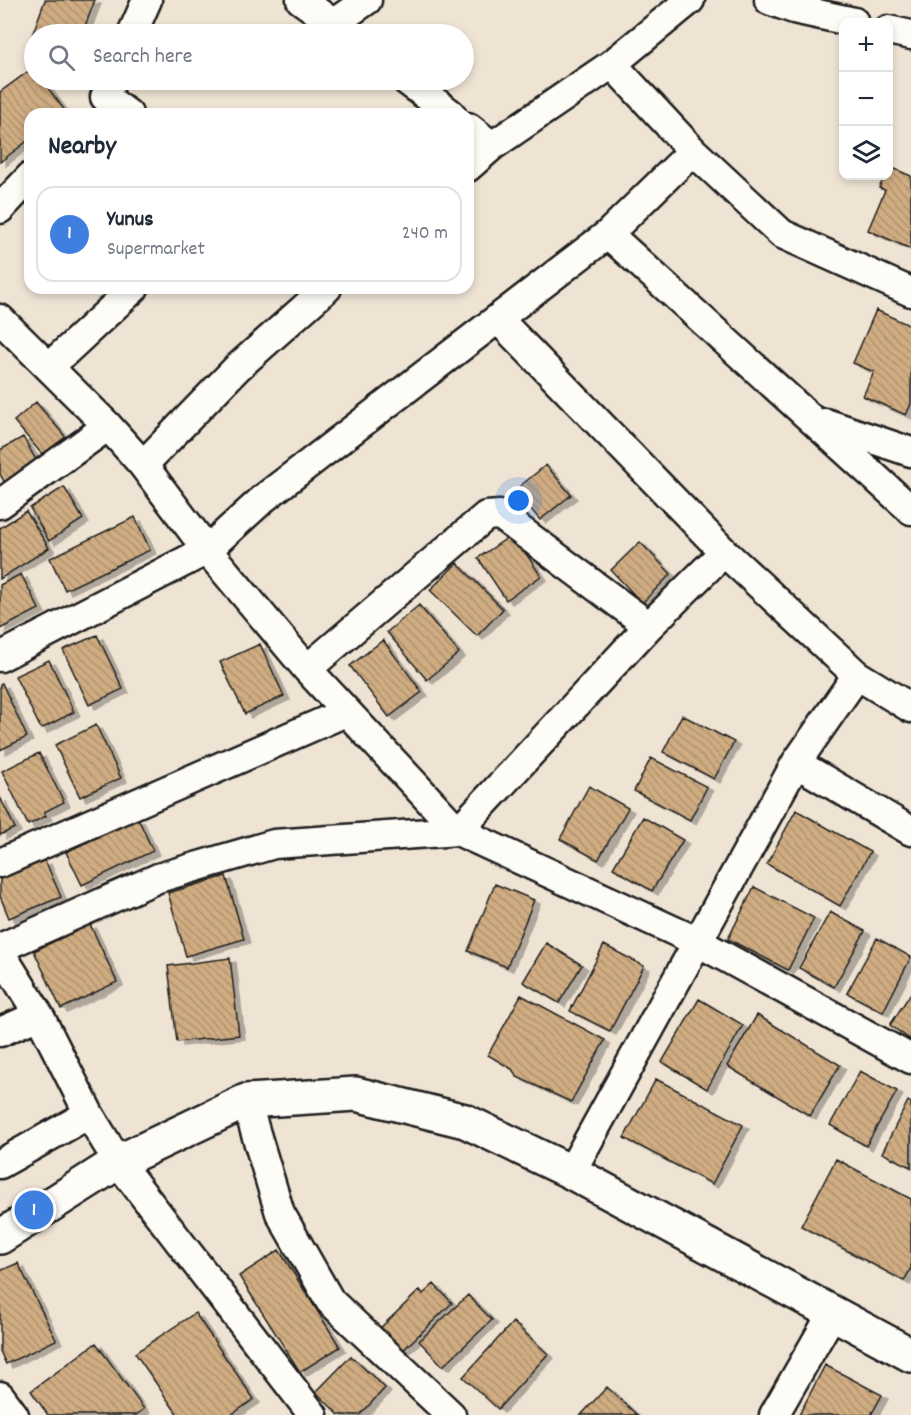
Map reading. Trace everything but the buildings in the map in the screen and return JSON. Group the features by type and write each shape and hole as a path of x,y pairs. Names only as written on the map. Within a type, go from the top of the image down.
{"street":[{"path":"136,24 147,0"},
{"path":"301,0 334,24"},
{"path":"345,24 367,0"},
{"path":"474,162 492,146 612,64 690,0"},
{"path":"769,0 818,8 844,18"},
{"path":"893,31 911,35"},
{"path":"612,64 693,151 782,234 911,292"},
{"path":"419,90 443,108"},
{"path":"102,97 119,108"},
{"path":"474,132 492,146"},
{"path":"0,657 207,550 264,498 608,234 693,151"},
{"path":"0,209 24,183"},
{"path":"608,234 815,420 911,510"},
{"path":"49,367 128,294"},
{"path":"143,465 237,368 320,294"},
{"path":"0,319 108,426 143,465 207,550 307,669 459,831 696,941 911,1059"},
{"path":"498,319 724,552 857,675 911,708"},
{"path":"815,420 911,452"},
{"path":"0,504 108,426"},
{"path":"307,669 486,516 500,515 649,626"},
{"path":"313,1415 118,1162 88,1114 39,1015 0,950 158,878 274,844 459,831 649,626 724,552"},
{"path":"571,1172 696,941 796,763 857,675"},
{"path":"0,863 346,712"},
{"path":"796,763 911,831"},
{"path":"0,1032 39,1015"},
{"path":"0,1237 118,1162 246,1101 356,1095 465,1121 571,1172 832,1314 904,1357"},
{"path":"246,1101 280,1213 330,1301 451,1415"},
{"path":"0,1164 88,1114"},
{"path":"774,1415 832,1314"},
{"path":"0,1396 14,1415"}],"place":[{"name":"Yunus","path":"34,1210"}]}
